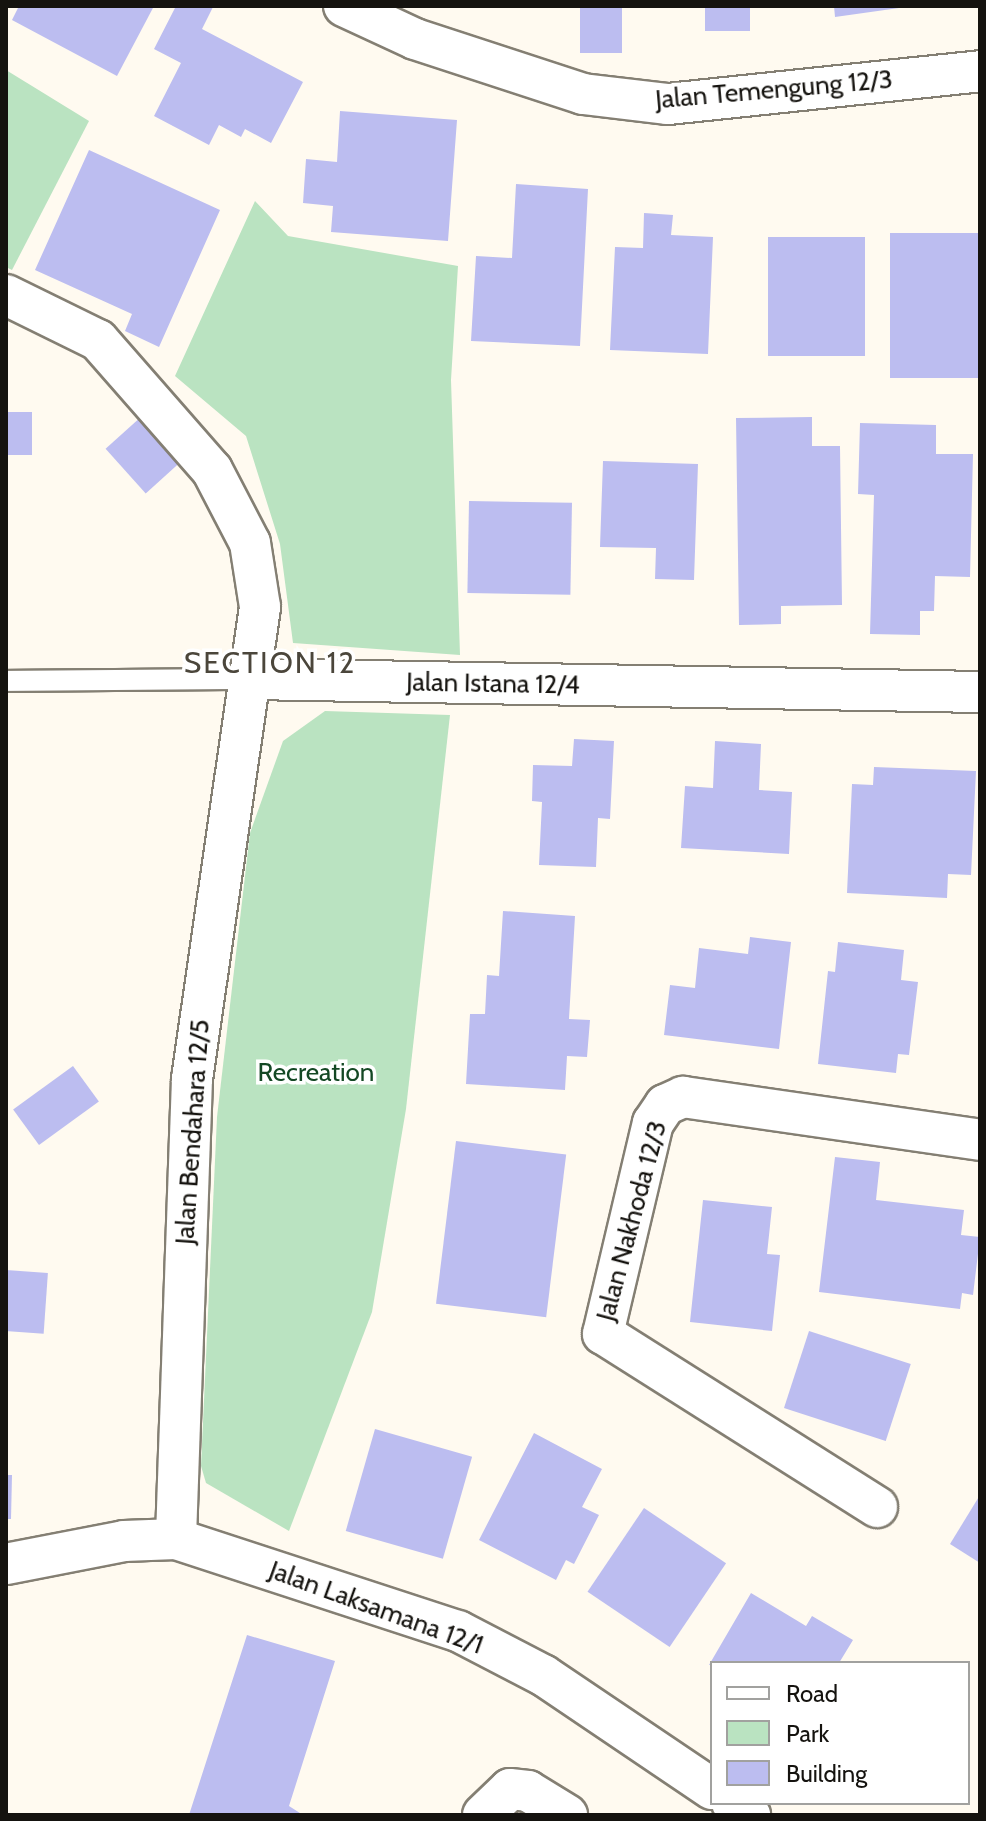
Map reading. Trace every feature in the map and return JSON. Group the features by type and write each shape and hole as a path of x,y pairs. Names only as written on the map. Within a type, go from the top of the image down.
{"street":[{"name":"Jalan Temengung 12/3","path":"344,6 415,39 583,94 668,104 980,71"},
{"name":"Jalan Bendahara 12/5","path":"6,295 98,340 212,470 250,543 260,607 192,1079 176,1539"},
{"name":"Jalan Istana 12/4","path":"251,679 980,692"},
{"name":"Jalan Nakhoda 12/3","path":"877,1507 603,1334 653,1123 665,1105 683,1097 980,1140"},
{"name":"Jalan Laksamana 12/1","path":"6,1564 124,1541 176,1539 458,1631 543,1675 710,1788"},
{"path":"483,1815 510,1789 528,1791 567,1815"}],"lane":[{"name":"Jalan Istana 12/4","path":"6,681 251,679"}],"green space":[{"path":"6,70 89,121 12,270 6,267"},
{"path":"255,201 288,236 458,266 451,380 460,655 293,643 280,544 246,436 175,376"},
{"name":"Recreation","path":"325,711 450,715 406,1109 372,1312 289,1531 206,1483 201,1466 217,1117 250,833 283,741"}],"building":[{"path":"19,6 154,6 117,76 12,20"},
{"path":"176,6 213,7 202,29 303,82 271,143 245,129 241,137 219,125 209,145 154,116 181,63 154,49"},
{"path":"580,6 622,6 622,53 580,53"},
{"path":"705,6 750,6 750,31 705,31"},
{"path":"834,6 899,6 899,8 835,17"},
{"path":"340,111 457,120 448,241 331,232 333,206 303,203 306,159 337,162"},
{"path":"89,150 220,210 159,347 125,331 132,314 35,270"},
{"path":"516,184 588,189 580,346 471,341 476,256 512,258"},
{"path":"644,213 673,215 671,235 713,237 708,354 610,350 615,247 643,248"},
{"path":"890,233 980,233 980,378 890,378"},
{"path":"768,237 865,237 865,356 768,356"},
{"path":"6,412 32,412 32,455 6,455"},
{"path":"142,416 182,461 146,493 106,449"},
{"path":"812,417 812,446 840,446 842,605 781,606 781,624 739,625 736,418"},
{"path":"860,423 936,425 936,454 973,454 970,577 935,576 934,611 920,611 920,635 870,634 874,495 858,494"},
{"path":"603,461 698,464 694,580 655,579 656,548 600,547"},
{"path":"469,501 572,503 570,595 467,593"},
{"path":"574,739 614,741 610,819 598,818 596,867 539,865 542,802 532,801 533,765 572,766"},
{"path":"715,741 761,744 759,790 792,792 789,854 681,848 685,786 713,788"},
{"path":"874,767 976,771 971,875 948,874 947,898 847,893 852,784 873,785"},
{"path":"503,911 575,916 569,1019 590,1020 587,1057 567,1056 565,1090 466,1084 470,1014 485,1014 487,975 499,976"},
{"path":"750,937 791,942 779,1049 664,1035 670,985 695,988 699,948 748,954"},
{"path":"838,942 904,950 901,980 918,982 909,1055 898,1054 896,1073 818,1064 828,971 835,972"},
{"path":"73,1066 99,1102 39,1145 13,1109"},
{"path":"456,1141 566,1155 546,1317 436,1304"},
{"path":"835,1157 880,1162 876,1200 964,1210 961,1235 980,1237 973,1295 962,1293 960,1309 819,1292"},
{"path":"703,1200 772,1207 767,1254 780,1255 772,1331 690,1322"},
{"path":"6,1270 48,1273 44,1334 6,1331"},
{"path":"809,1331 911,1364 886,1441 784,1408"},
{"path":"375,1429 472,1457 443,1559 346,1531"},
{"path":"534,1433 602,1469 582,1507 599,1515 574,1564 566,1560 556,1580 479,1540"},
{"path":"6,1475 12,1475 11,1519 6,1519"},
{"path":"980,1495 980,1563 950,1544"},
{"path":"644,1508 726,1563 670,1647 588,1592"},
{"path":"751,1593 806,1626 812,1616 853,1640 840,1661 711,1661"},
{"path":"247,1635 335,1661 289,1806 303,1815 189,1815"}],"district":[{"name":"SECTION 12","path":"270,663"}]}
